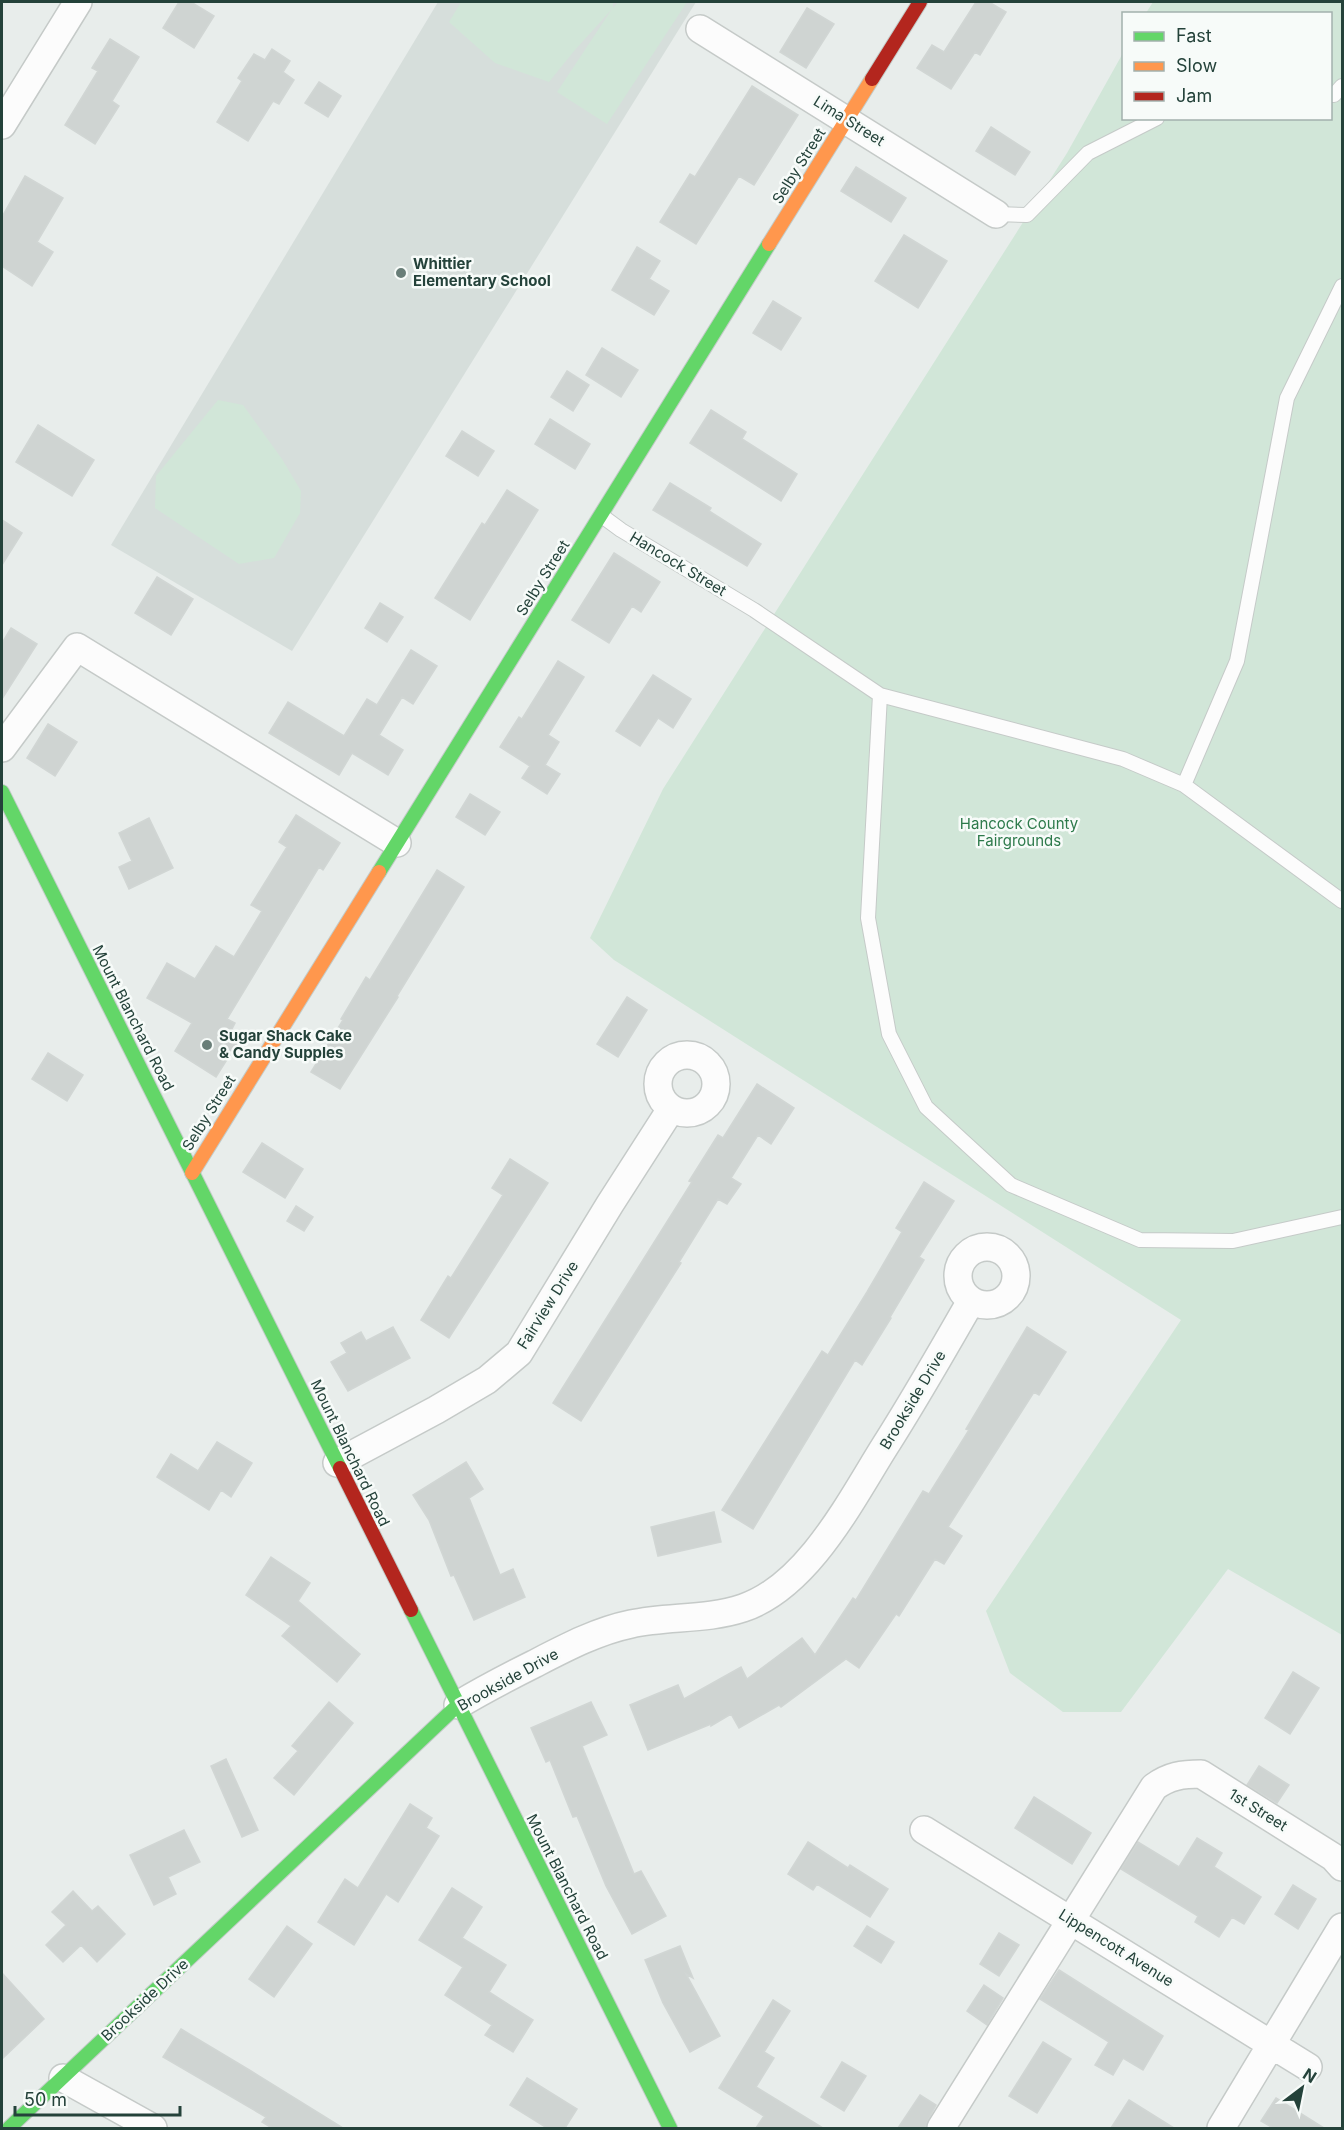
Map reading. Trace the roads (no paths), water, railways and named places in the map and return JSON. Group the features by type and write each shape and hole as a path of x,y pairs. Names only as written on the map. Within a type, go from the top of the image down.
{"street":[{"path":"2,125 78,2"},
{"name":"Selby Street","path":"192,1173 920,2"},
{"name":"Lima Street","path":"700,29 996,214"},
{"path":"2,748 77,647 396,843"},
{"name":"Mount Blanchard Road","path":"2,792 458,1705 672,2124"},
{"name":"Fairview Drive","path":"337,1463 487,1380 519,1353 671,1109"},
{"name":"Brookside Drive","path":"9,2128 458,1705 522,1670 592,1636 633,1624 724,1613 744,1608 785,1582 809,1560 855,1496 971,1301"},
{"name":"1st Street","path":"1072,1920 1154,1787 1167,1778 1182,1774 1201,1774 1333,1857 1342,1867"},
{"name":"Lippencott Avenue","path":"924,1830 1308,2067"},
{"path":"941,2128 1072,1920"},
{"path":"1221,2128 1342,1927"},
{"path":"63,2078 153,2128"}],"lane":[{"path":"996,214 1027,215 1088,153 1152,120"},
{"path":"1184,785 1237,661 1287,398 1342,286"},
{"name":"Hancock Street","path":"602,516 754,610 880,694 1123,759 1184,785 1342,902"},
{"path":"880,694 868,918 889,1034 926,1107 1011,1185 1140,1240 1233,1241 1342,1217"}],"place":[{"name":"Whittier Elementary School","path":"401,273"},
{"name":"Sugar Shack Cake & Candy Supples","path":"207,1045"}],"park label":[{"name":"Hancock County Fairgrounds","path":"1019,832"}]}
